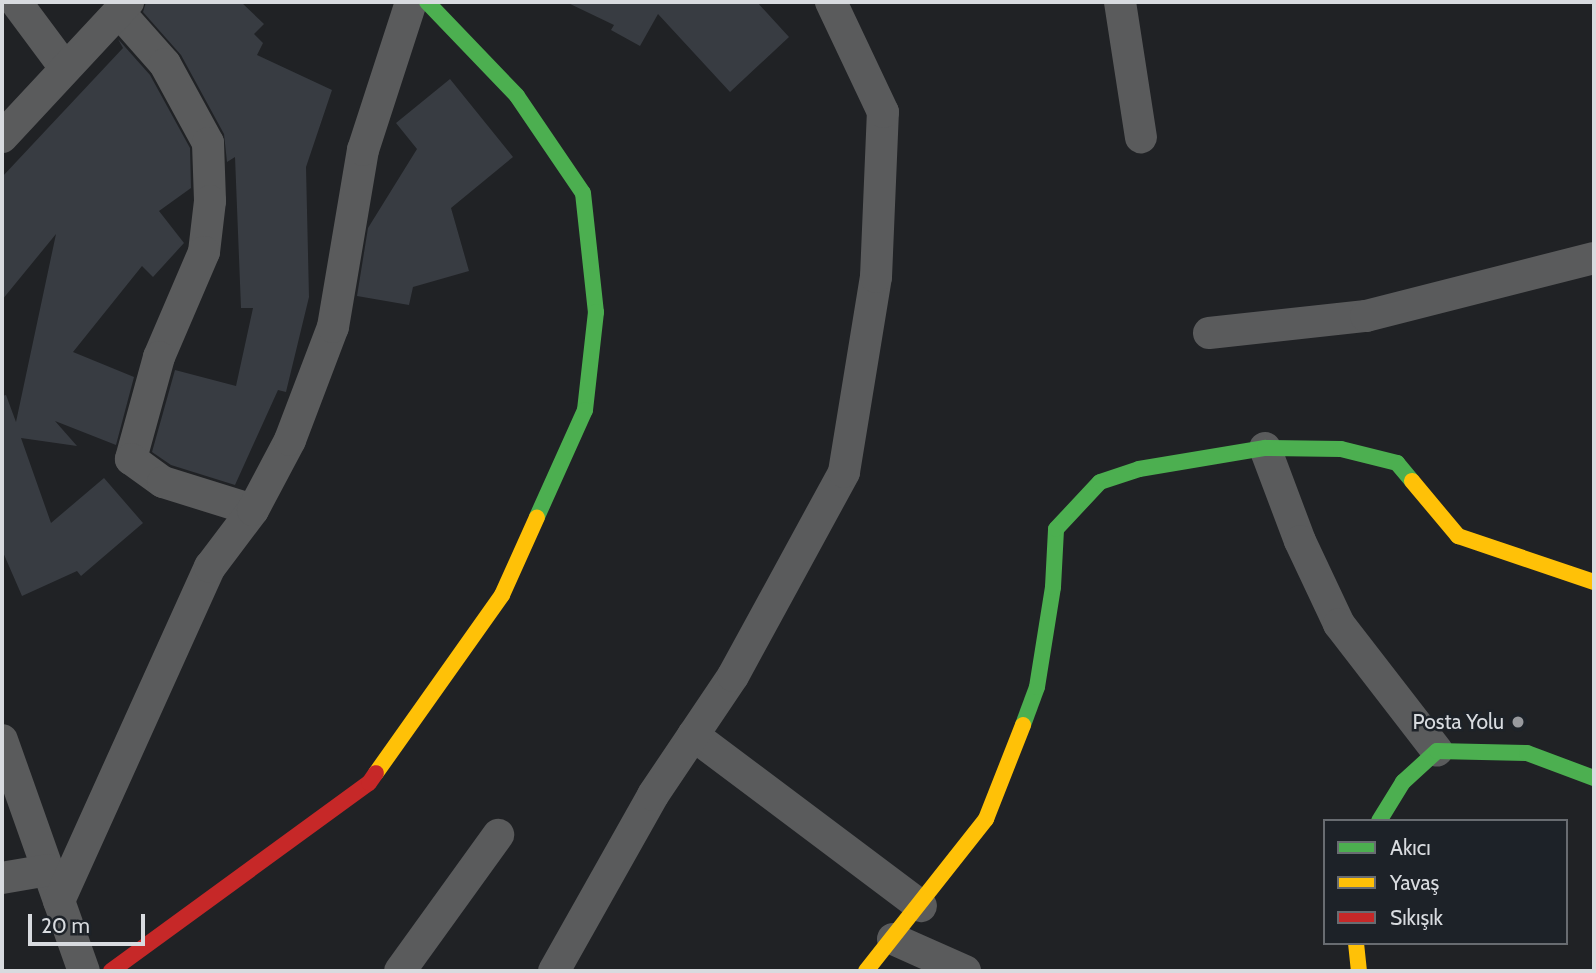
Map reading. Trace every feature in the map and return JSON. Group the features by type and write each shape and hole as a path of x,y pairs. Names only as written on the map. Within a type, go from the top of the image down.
{"street":[{"path":"16,2 65,68"},
{"path":"59,901 210,566 253,510 290,440 333,327 363,150 411,2"},
{"path":"111,971 369,783 502,595 585,410 596,312 583,193 517,96 427,2"},
{"path":"554,971 653,795 733,676 844,472 876,277 883,112 831,2"},
{"path":"1119,2 1141,137"},
{"path":"2,137 123,7 165,64 208,144 210,201 204,252 159,357 131,459 163,482 253,510"},
{"path":"1209,333 1366,316 1594,258"},
{"path":"1265,448 1300,541 1339,624 1437,751"},
{"path":"866,971 921,906 986,819 1037,687 1053,587 1056,529 1100,482 1139,469 1265,448 1341,449 1396,463 1458,536 1594,582"},
{"path":"693,735 921,906"},
{"path":"2,740 84,971"},
{"path":"1380,819 1403,782 1437,751 1527,754 1594,778"},
{"path":"400,971 498,835"},
{"path":"2,878 48,870"},
{"path":"893,939 965,971"}],"building":[{"path":"146,2 241,2 264,24 254,34 263,43 257,55 332,90 306,167 309,297 286,392 278,390 235,485 171,465 152,452 175,370 236,386 253,308 241,308 235,157 227,162 224,134 181,55 143,12"},
{"path":"566,2 757,2 789,37 730,92 658,14 640,46 611,30 614,25"},
{"path":"118,39 150,75 190,148 191,188 159,211 184,243 153,277 142,266 73,352 134,377 116,445 55,421 77,446 21,438 51,523 104,478 143,523 81,576 77,571 22,596 2,550 2,396 6,395 16,422 56,234 2,300 2,177 123,48"},
{"path":"450,79 513,157 451,208 469,271 413,287 409,305 357,296 368,228 417,149 396,123"}],"traffic: fast":[{"path":"427,2 517,96 583,193 596,312 585,410 537,517"},
{"path":"1023,725 1037,687 1053,587 1056,529 1100,482 1139,469 1265,448 1341,449 1397,463 1412,481"},
{"path":"1380,819 1403,782 1437,751 1527,753 1594,778"}],"traffic: slow":[{"path":"1412,481 1458,536 1594,582"},
{"path":"376,773 502,595 537,517"},
{"path":"866,971 986,819 1023,725"},
{"path":"1356,945 1359,971"}],"traffic: jam":[{"path":"111,971 369,783 376,773"}],"place":[{"name":"Posta Yolu","path":"1518,722"}]}
